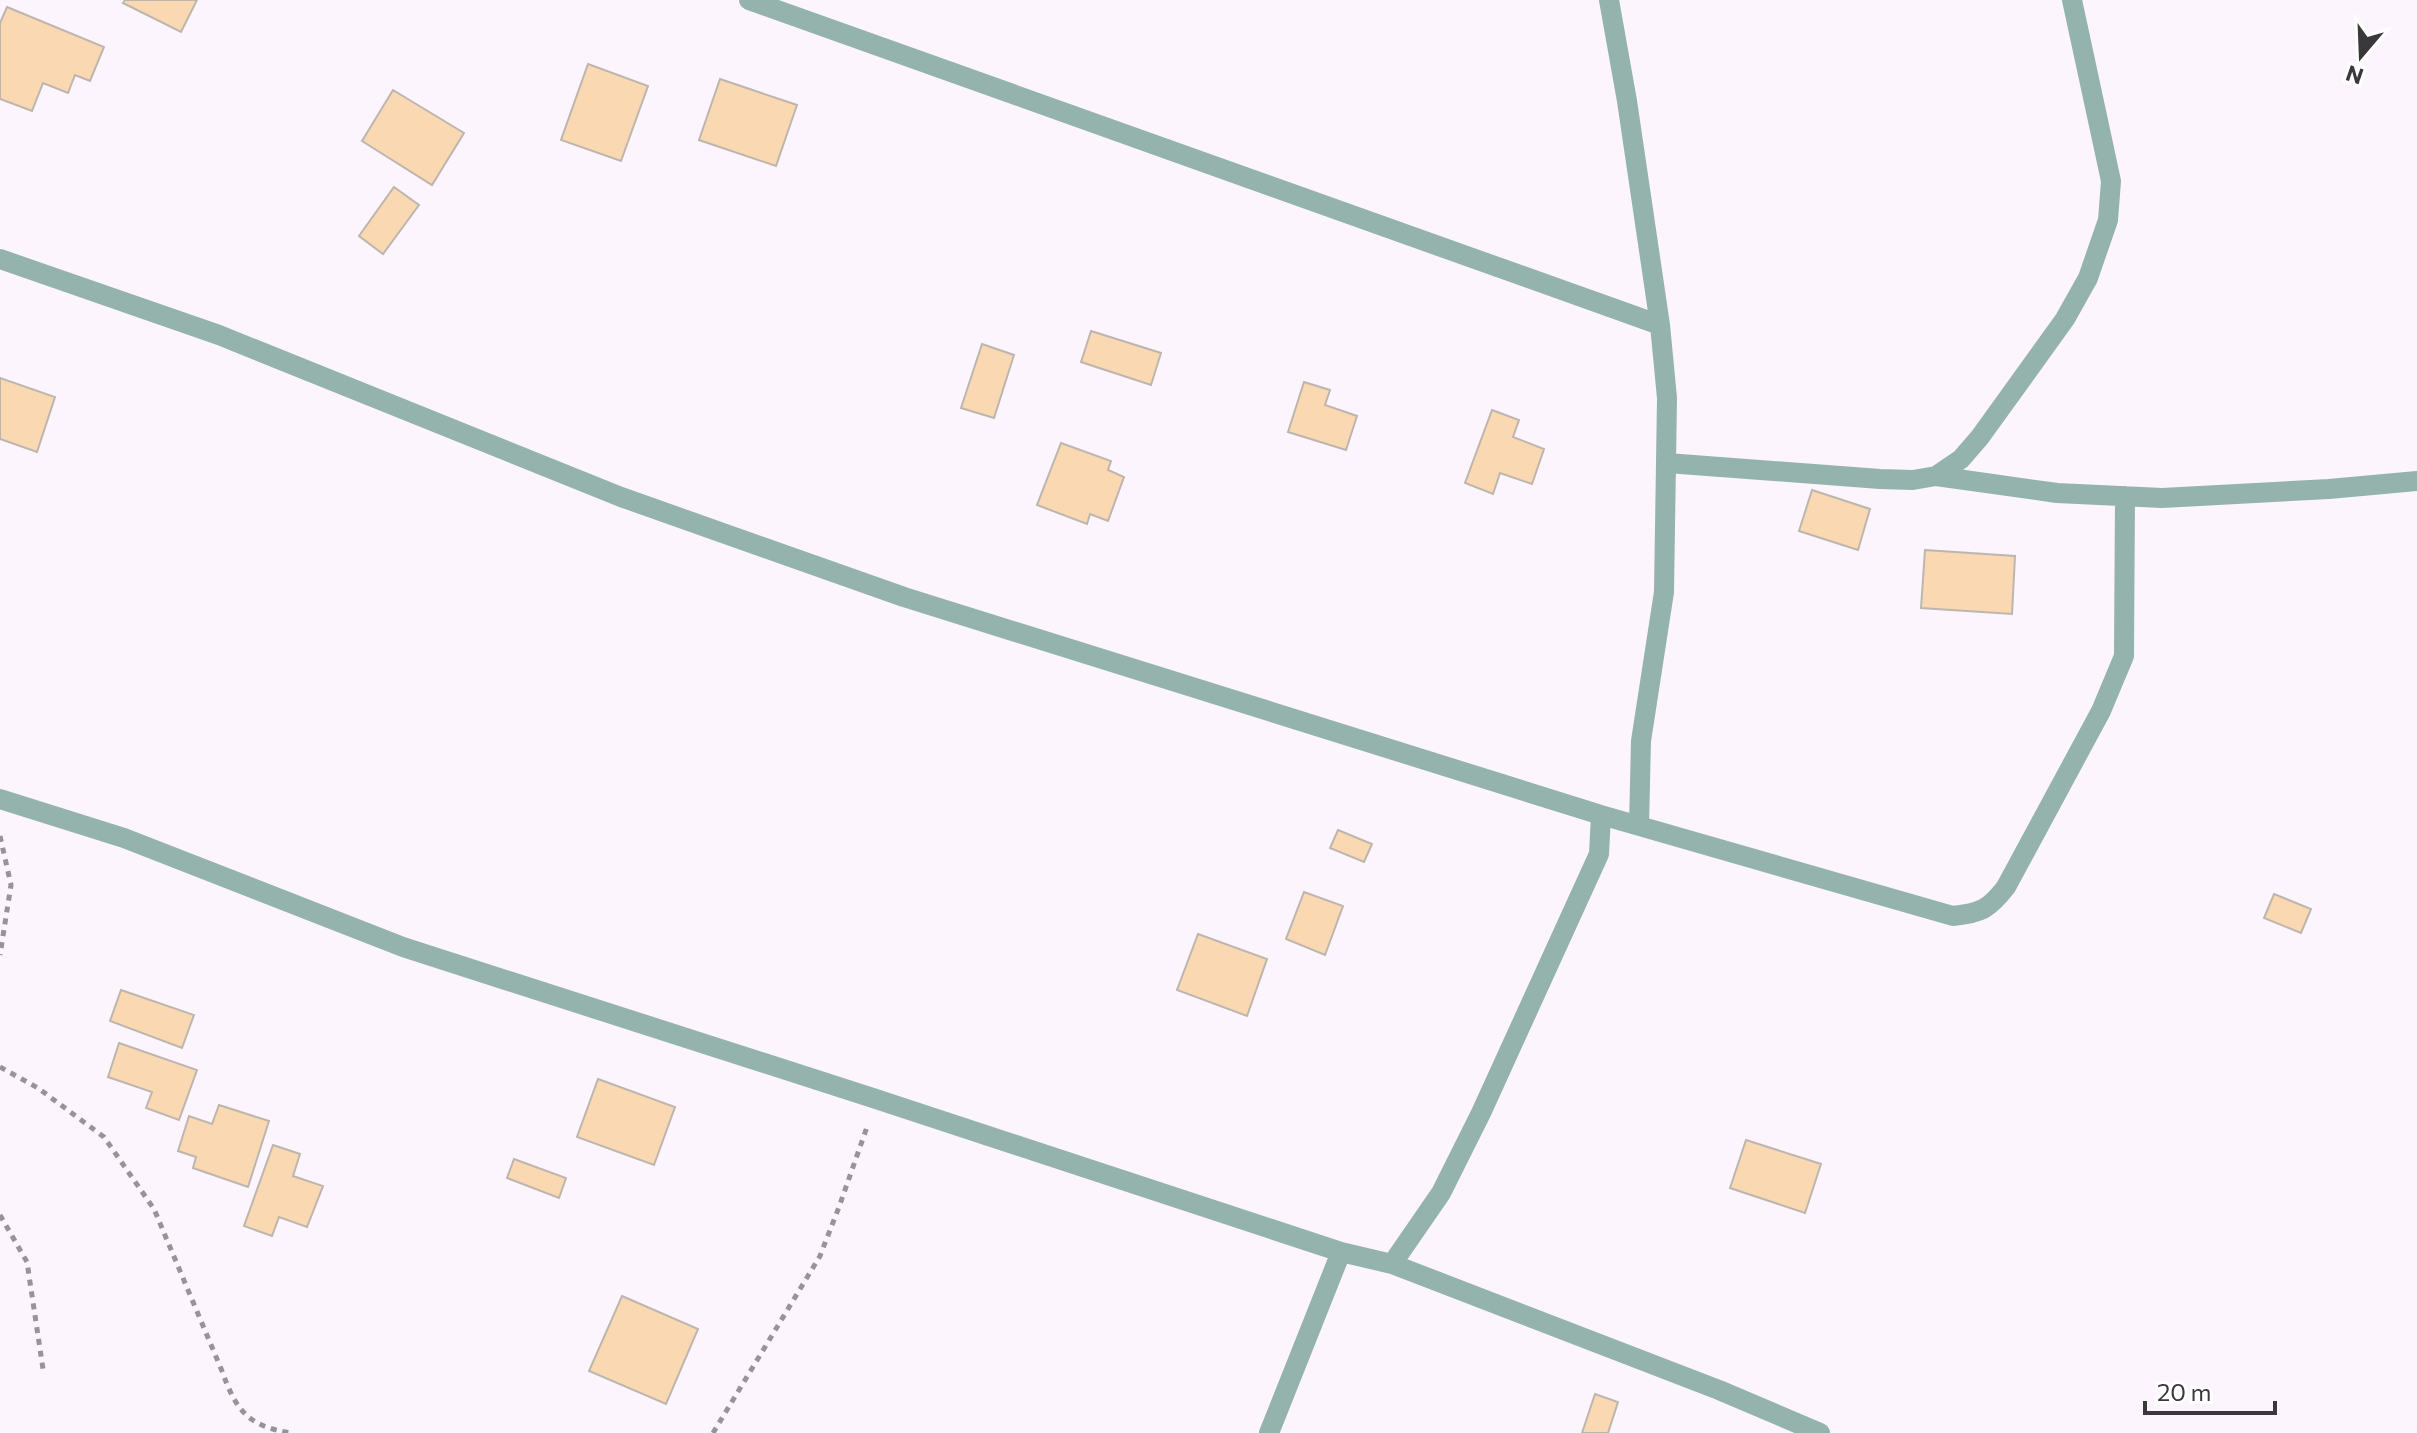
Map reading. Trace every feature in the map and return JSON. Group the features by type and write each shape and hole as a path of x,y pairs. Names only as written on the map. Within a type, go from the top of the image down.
{"street":[{"path":"749,0 1660,325"},
{"path":"1609,0 1660,325 1667,398 1664,592 1641,741 1639,826"},
{"path":"1936,476 1961,459 1980,437 2065,319 2088,278 2108,220 2111,181 2072,0"},
{"path":"0,259 219,335 621,497 904,597 1601,815 1953,916 1976,914 1993,904 2006,887 2101,711 2124,656 2125,496"},
{"path":"1667,463 1880,479 1913,480 1936,476 2057,493 2162,498 2417,481"},
{"path":"0,799 124,838 403,947 1341,1252 1392,1264 1705,1385 1820,1433"},
{"path":"1392,1264 1441,1193 1481,1113 1599,854 1601,815"},
{"path":"1269,1433 1341,1252"}],"path":[{"path":"0,836 11,885 0,955"},
{"path":"0,1067 38,1088 104,1137 154,1209 231,1397 243,1414 274,1430 291,1433"},
{"path":"713,1433 820,1256 876,1099"},
{"path":"0,1215 27,1262 43,1369"}],"building":[{"path":"125,0 197,0 181,32 123,3"},
{"path":"7,7 104,47 90,81 75,75 68,93 43,83 32,111 0,99 0,23"},
{"path":"588,64 648,86 621,161 561,140"},
{"path":"720,79 797,105 776,166 699,140"},
{"path":"393,90 464,133 432,185 362,141"},
{"path":"394,187 419,205 383,254 359,236"},
{"path":"1091,331 1161,353 1151,385 1081,362"},
{"path":"982,344 1014,355 994,418 961,408"},
{"path":"0,378 55,397 37,452 0,439"},
{"path":"1304,382 1330,390 1325,405 1357,416 1346,450 1288,432"},
{"path":"1492,410 1519,420 1513,437 1544,449 1532,484 1500,473 1493,494 1465,483"},
{"path":"1061,443 1111,461 1108,470 1124,477 1108,521 1090,514 1087,524 1037,505"},
{"path":"1812,490 1870,509 1858,550 1799,531"},
{"path":"1925,550 2015,556 2012,614 1921,608"},
{"path":"1338,830 1372,844 1364,862 1330,848"},
{"path":"1304,892 1343,906 1325,955 1286,939"},
{"path":"2274,894 2311,909 2301,933 2264,918"},
{"path":"1198,934 1267,959 1247,1016 1177,990"},
{"path":"121,990 194,1015 182,1048 110,1021"},
{"path":"119,1043 197,1070 179,1120 146,1108 152,1092 108,1077"},
{"path":"598,1079 675,1107 654,1165 577,1137"},
{"path":"219,1105 269,1121 248,1187 193,1168 196,1157 178,1151 189,1116 212,1124"},
{"path":"1746,1140 1821,1164 1805,1213 1730,1188"},
{"path":"273,1145 300,1154 293,1176 323,1186 307,1227 279,1217 272,1236 244,1226"},
{"path":"514,1159 566,1178 559,1198 507,1178"},
{"path":"622,1296 698,1329 666,1404 589,1371"},
{"path":"1595,1394 1618,1402 1608,1433 1582,1433"}]}
